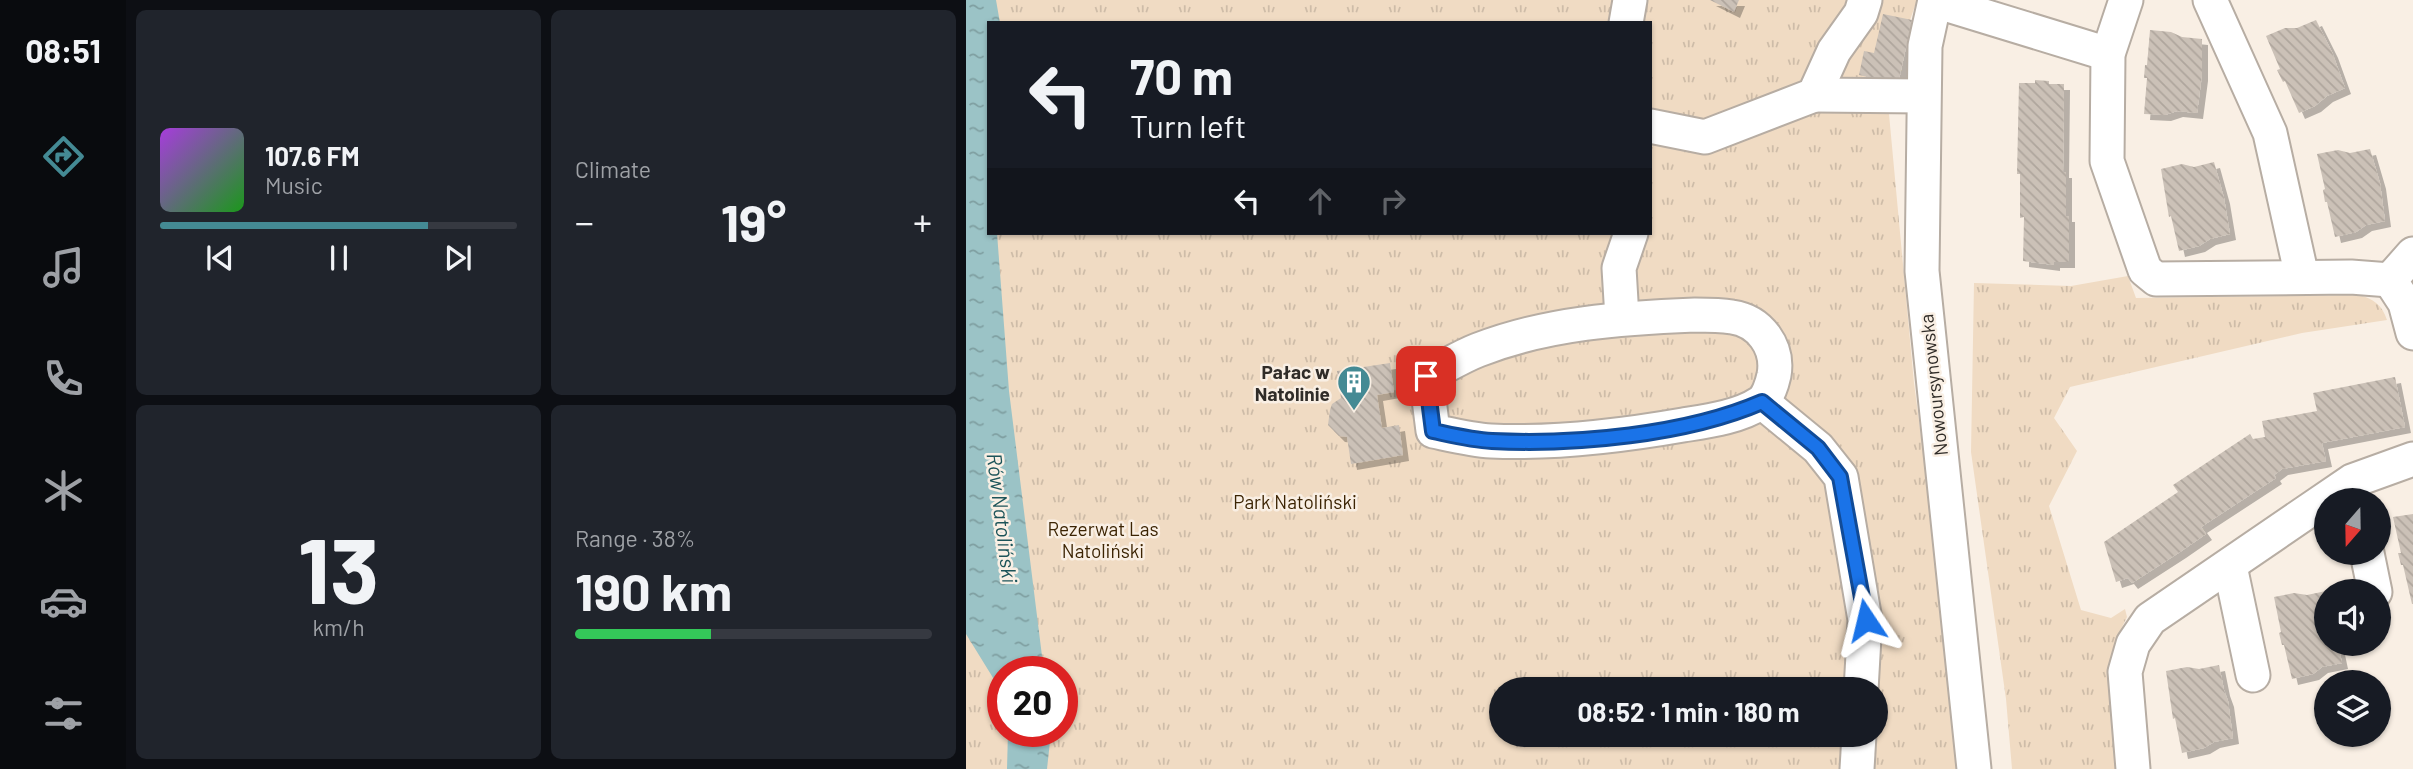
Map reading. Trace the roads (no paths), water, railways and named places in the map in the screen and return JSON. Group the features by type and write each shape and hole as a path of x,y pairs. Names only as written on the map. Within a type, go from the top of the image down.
{"street":[{"path":"1626,21 1630,0"},
{"path":"1814,95 1834,51 1861,13 1865,0"},
{"path":"2126,0 2108,54 2107,161 2145,270 2156,279 2302,277 2390,280"},
{"path":"2210,0 2270,133 2302,277"},
{"path":"1935,1 2108,54"},
{"name":"Nowoursynowska","path":"1935,1 1925,47 1922,271 1975,769"},
{"path":"1652,126 1705,137 1814,95 1923,96"},
{"path":"1622,318 1619,268 1630,235"},
{"path":"2390,280 2413,254"},
{"path":"2390,280 2405,303 2413,333"},
{"path":"1695,315 1735,317 1760,329 1770,343 1775,367 1772,386 1762,402 1734,415 1639,433 1583,439 1489,441 1433,431 1426,376 1477,350 1517,338 1622,318 1695,315"},
{"path":"1762,402 1818,448 1840,477 1866,620 1862,677"},
{"path":"2360,488 2413,460"},
{"path":"2133,769 2125,672 2133,644 2150,619 2314,515"},
{"path":"2230,566 2253,675"},
{"path":"1857,769 1858,747"}],"water":[{"name":"Rów Natoliński","path":"966,0 996,0 1000,21 987,21 987,235 997,235 1009,391 1042,656 987,656 987,668 966,634"},
{"path":"1008,747 1049,747 1047,769 1007,769"}],"place":[{"name":"Pałac w Natolinie","path":"1354,412"}],"park label":[{"name":"Park Natoliński","path":"1295,501"},
{"name":"Rezerwat Las Natoliński","path":"1103,539"}]}
